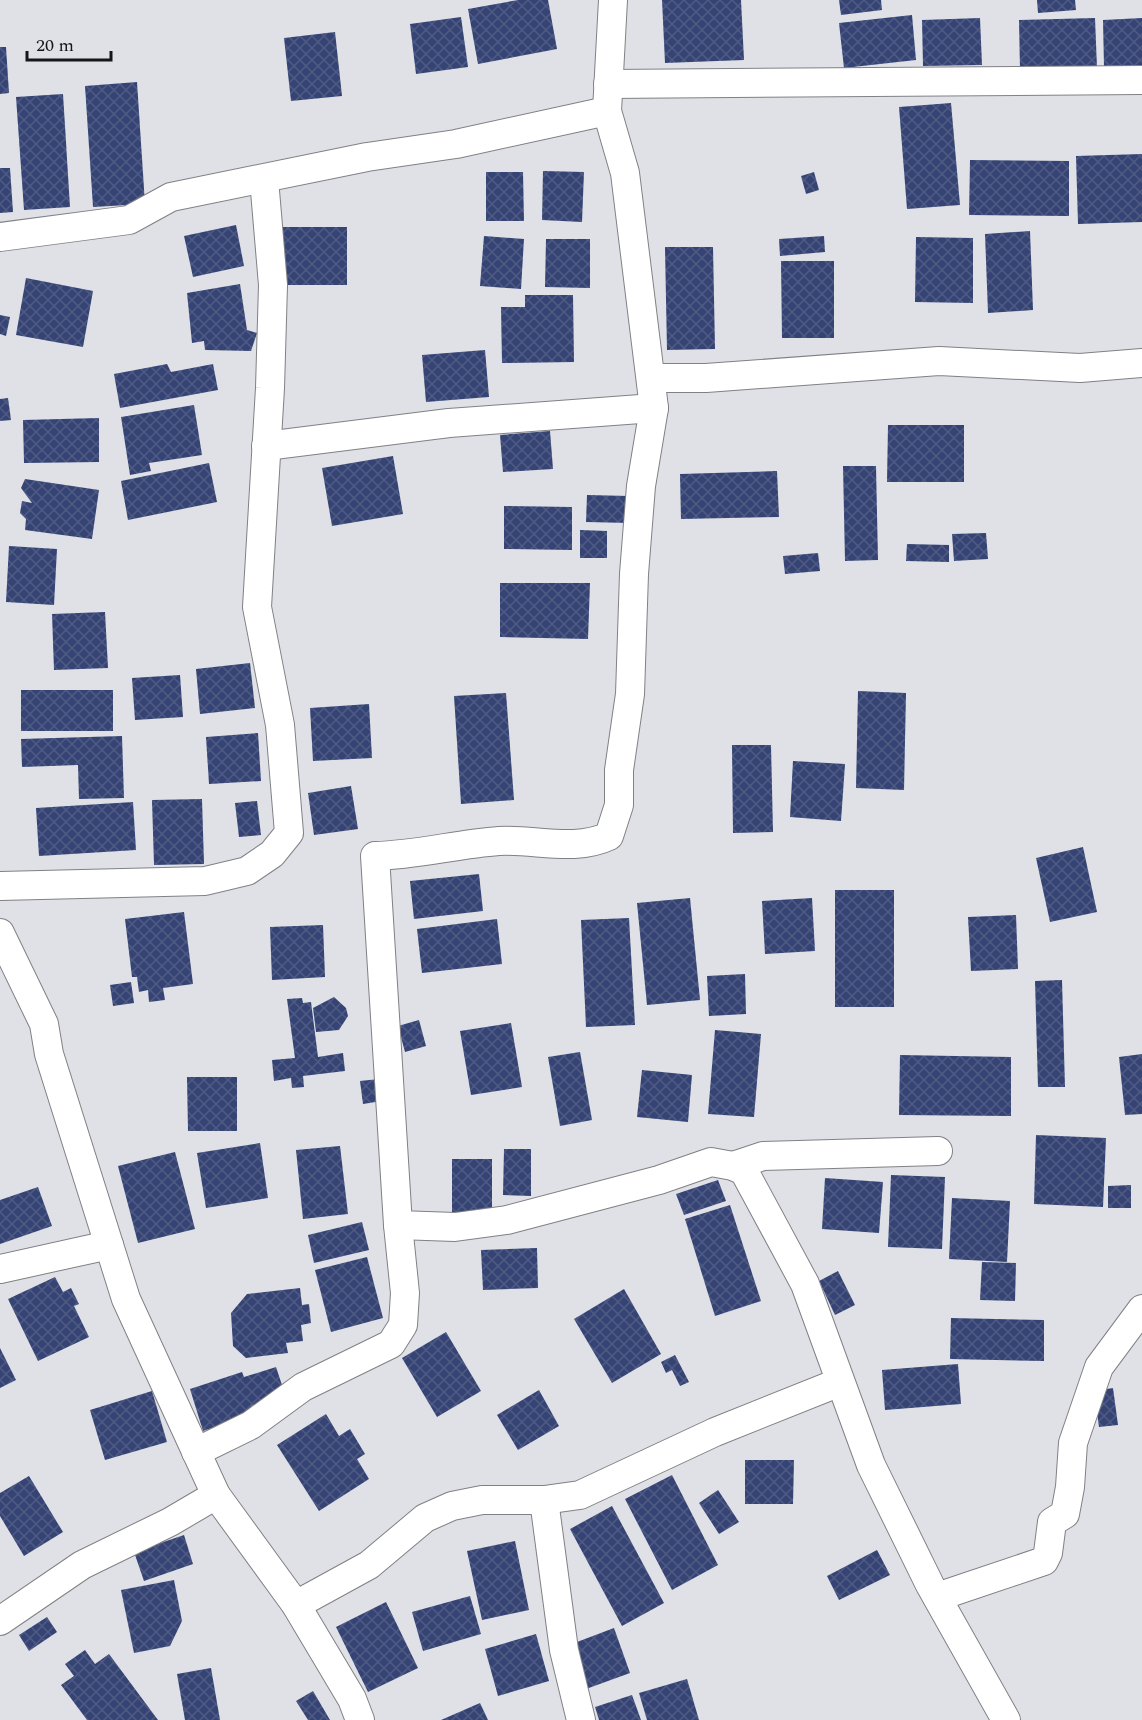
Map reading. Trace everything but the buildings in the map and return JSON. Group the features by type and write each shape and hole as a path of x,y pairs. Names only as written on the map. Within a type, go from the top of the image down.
{"street":[{"path":"196,1452 251,1425 303,1387 391,1344 403,1325 405,1293 398,1225 375,856 404,856 427,850 502,841 579,844 597,842 609,836 619,805 619,770 630,694 640,496 654,408 625,173 608,97 613,0"},
{"path":"0,237 129,220 171,197 367,157 456,144 608,97 1142,80"},
{"path":"0,886 205,881 247,872 272,854 290,833 280,725 257,607 273,285 264,179"},
{"path":"651,378 706,378 939,361 1080,368 1142,363"},
{"path":"266,446 449,423 654,408"},
{"path":"0,933 44,1024 49,1054 126,1299 216,1495 296,1605 351,1699 360,1720"},
{"path":"733,1166 764,1156 938,1151"},
{"path":"398,1225 455,1227 507,1220 659,1180 711,1162 733,1166 748,1175 805,1284 871,1465 937,1597 1006,1720"},
{"path":"0,1269 109,1245"},
{"path":"937,1597 1044,1561 1048,1553 1052,1522 1065,1514 1070,1487 1073,1443 1099,1367 1142,1309"},
{"path":"296,1605 369,1565 425,1518 452,1506 482,1500 544,1500 580,1495 683,1446 840,1382"},
{"path":"0,1621 82,1565 170,1522 216,1495"},
{"path":"544,1500 564,1650 581,1720"}]}
